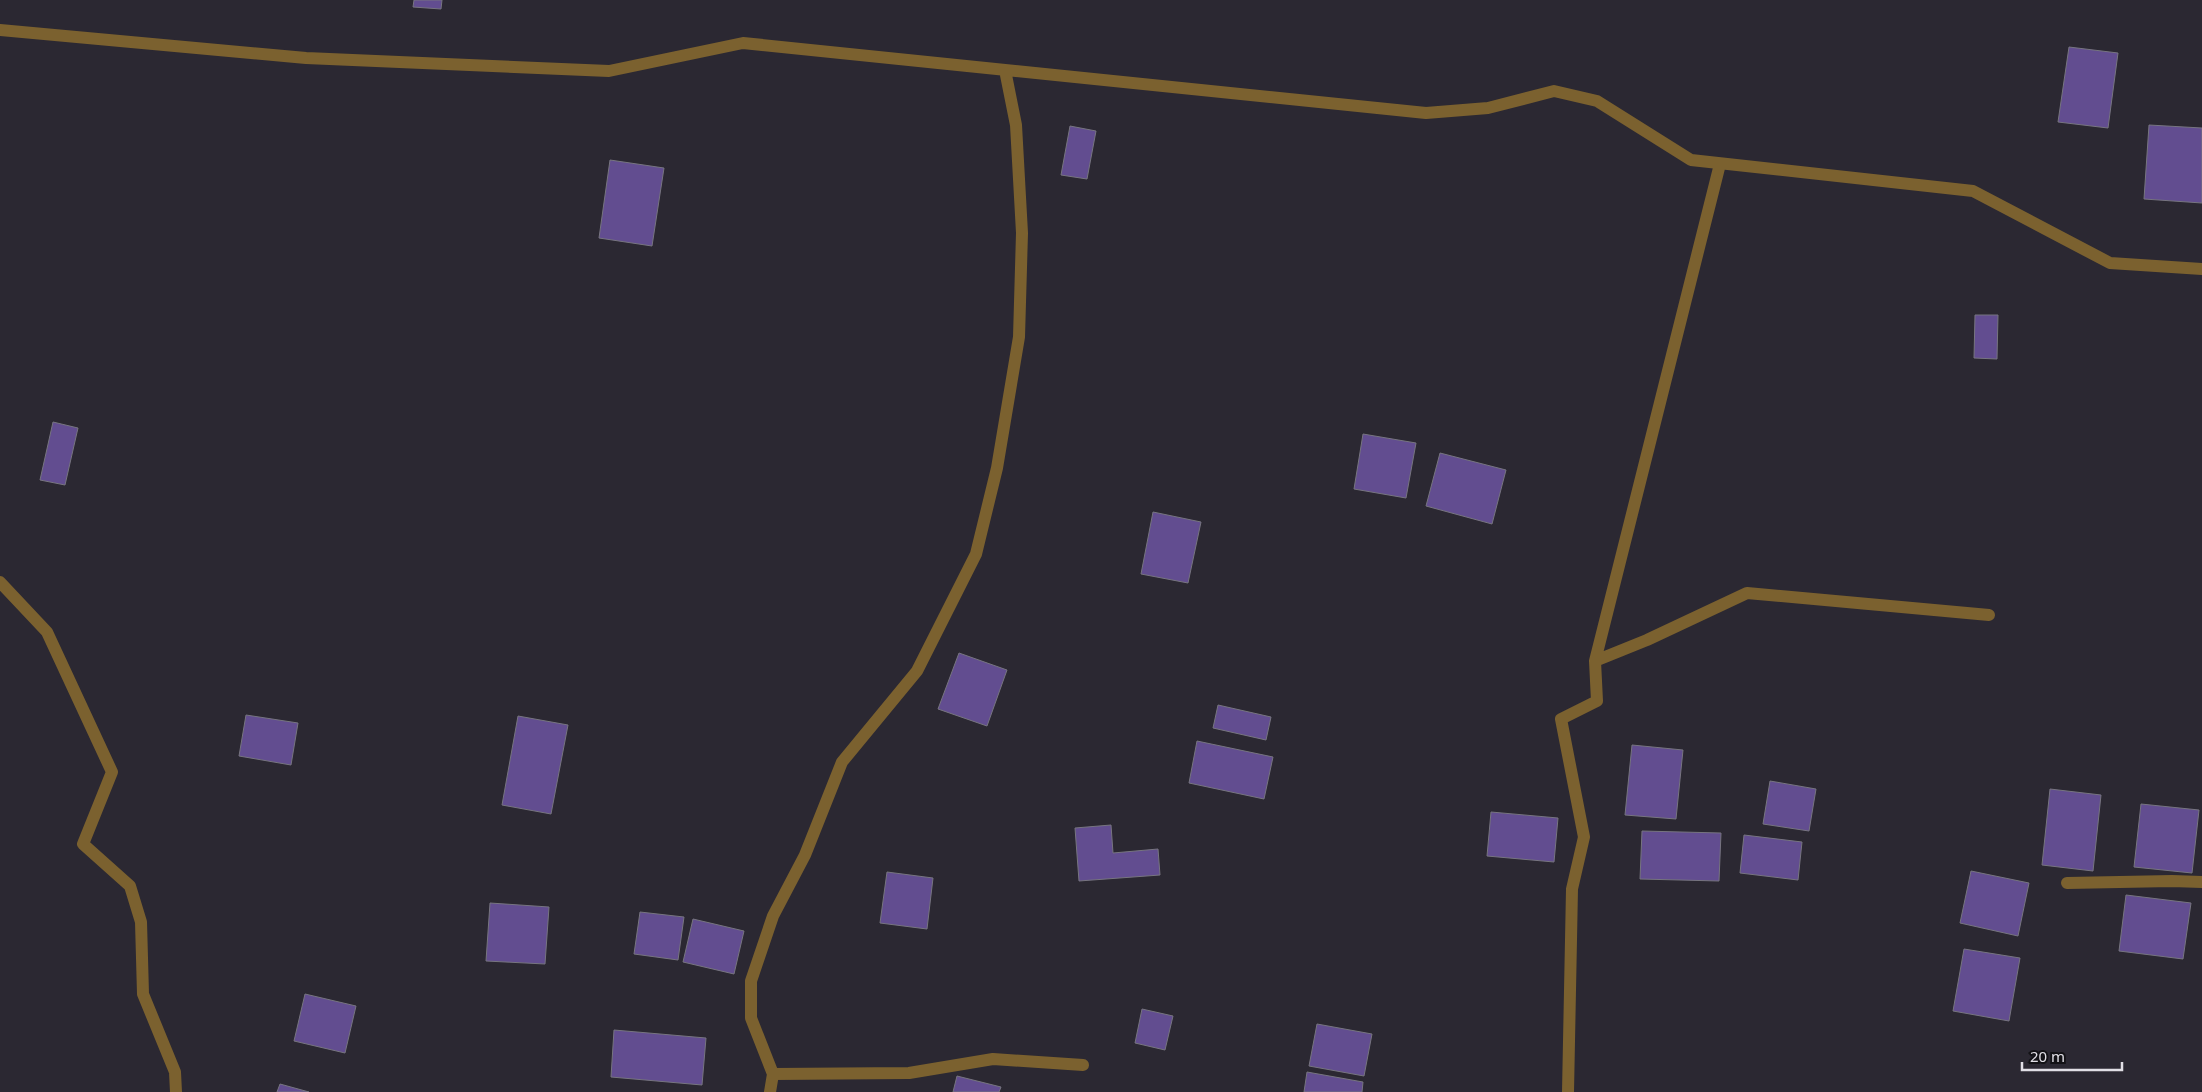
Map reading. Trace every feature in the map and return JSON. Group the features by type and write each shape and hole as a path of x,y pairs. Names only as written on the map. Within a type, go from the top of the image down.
{"street":[{"path":"0,30 306,58 609,71 743,43 1426,113 1488,108 1554,91 1597,101 1692,160 1973,191 2110,263 2202,269"},
{"path":"770,1092 773,1074 751,1018 751,981 773,916 805,854 842,762 917,671 976,554 998,468 1019,338 1022,233 1016,125 1005,70"},
{"path":"1568,1092 1572,889 1584,836 1562,719 1597,701 1595,661 1720,164"},
{"path":"0,582 47,632 112,772 83,844 130,886 141,922 143,994 175,1072 176,1092"},
{"path":"1595,661 1647,640 1747,593 1989,615"},
{"path":"2067,883 2202,882"},
{"path":"773,1074 909,1073 993,1059 1083,1065"}],"building":[{"path":"414,0 442,0 441,9 413,7"},
{"path":"2069,47 2118,53 2108,128 2058,122"},
{"path":"2149,125 2202,128 2202,203 2144,199"},
{"path":"1070,126 1096,131 1087,179 1061,175"},
{"path":"610,160 664,168 652,246 599,238"},
{"path":"1975,315 1998,315 1997,359 1974,358"},
{"path":"53,422 78,428 65,485 40,480"},
{"path":"1363,434 1416,443 1406,498 1354,489"},
{"path":"1440,453 1506,470 1492,524 1426,506"},
{"path":"1153,512 1201,522 1188,583 1141,574"},
{"path":"959,653 1007,670 987,726 938,709"},
{"path":"1218,705 1271,717 1266,740 1213,728"},
{"path":"246,715 298,723 291,765 239,756"},
{"path":"518,716 568,725 551,814 502,805"},
{"path":"1197,741 1273,757 1264,799 1189,783"},
{"path":"1632,745 1683,750 1676,819 1625,815"},
{"path":"1770,781 1816,789 1809,831 1763,824"},
{"path":"2050,789 2101,795 2093,871 2042,865"},
{"path":"2141,804 2199,810 2192,873 2134,867"},
{"path":"1491,812 1558,818 1554,862 1487,856"},
{"path":"1111,825 1113,853 1158,849 1160,875 1079,881 1075,828"},
{"path":"1642,831 1721,833 1719,881 1640,879"},
{"path":"1744,835 1802,842 1798,880 1740,873"},
{"path":"1971,871 2029,883 2018,936 1960,923"},
{"path":"887,872 933,878 927,929 880,923"},
{"path":"2126,895 2191,903 2183,959 2119,951"},
{"path":"490,903 549,907 545,964 486,961"},
{"path":"640,912 684,917 678,960 634,954"},
{"path":"693,919 744,931 734,974 683,962"},
{"path":"1964,949 2020,958 2009,1021 1953,1011"},
{"path":"305,994 356,1006 345,1053 294,1041"},
{"path":"1142,1009 1173,1016 1165,1050 1135,1043"},
{"path":"1317,1024 1372,1034 1364,1076 1309,1066"},
{"path":"614,1030 706,1038 702,1085 611,1077"},
{"path":"1307,1072 1363,1082 1362,1092 1304,1092"},
{"path":"957,1076 1001,1087 999,1092 953,1092"},
{"path":"280,1084 309,1092 277,1092"}]}
